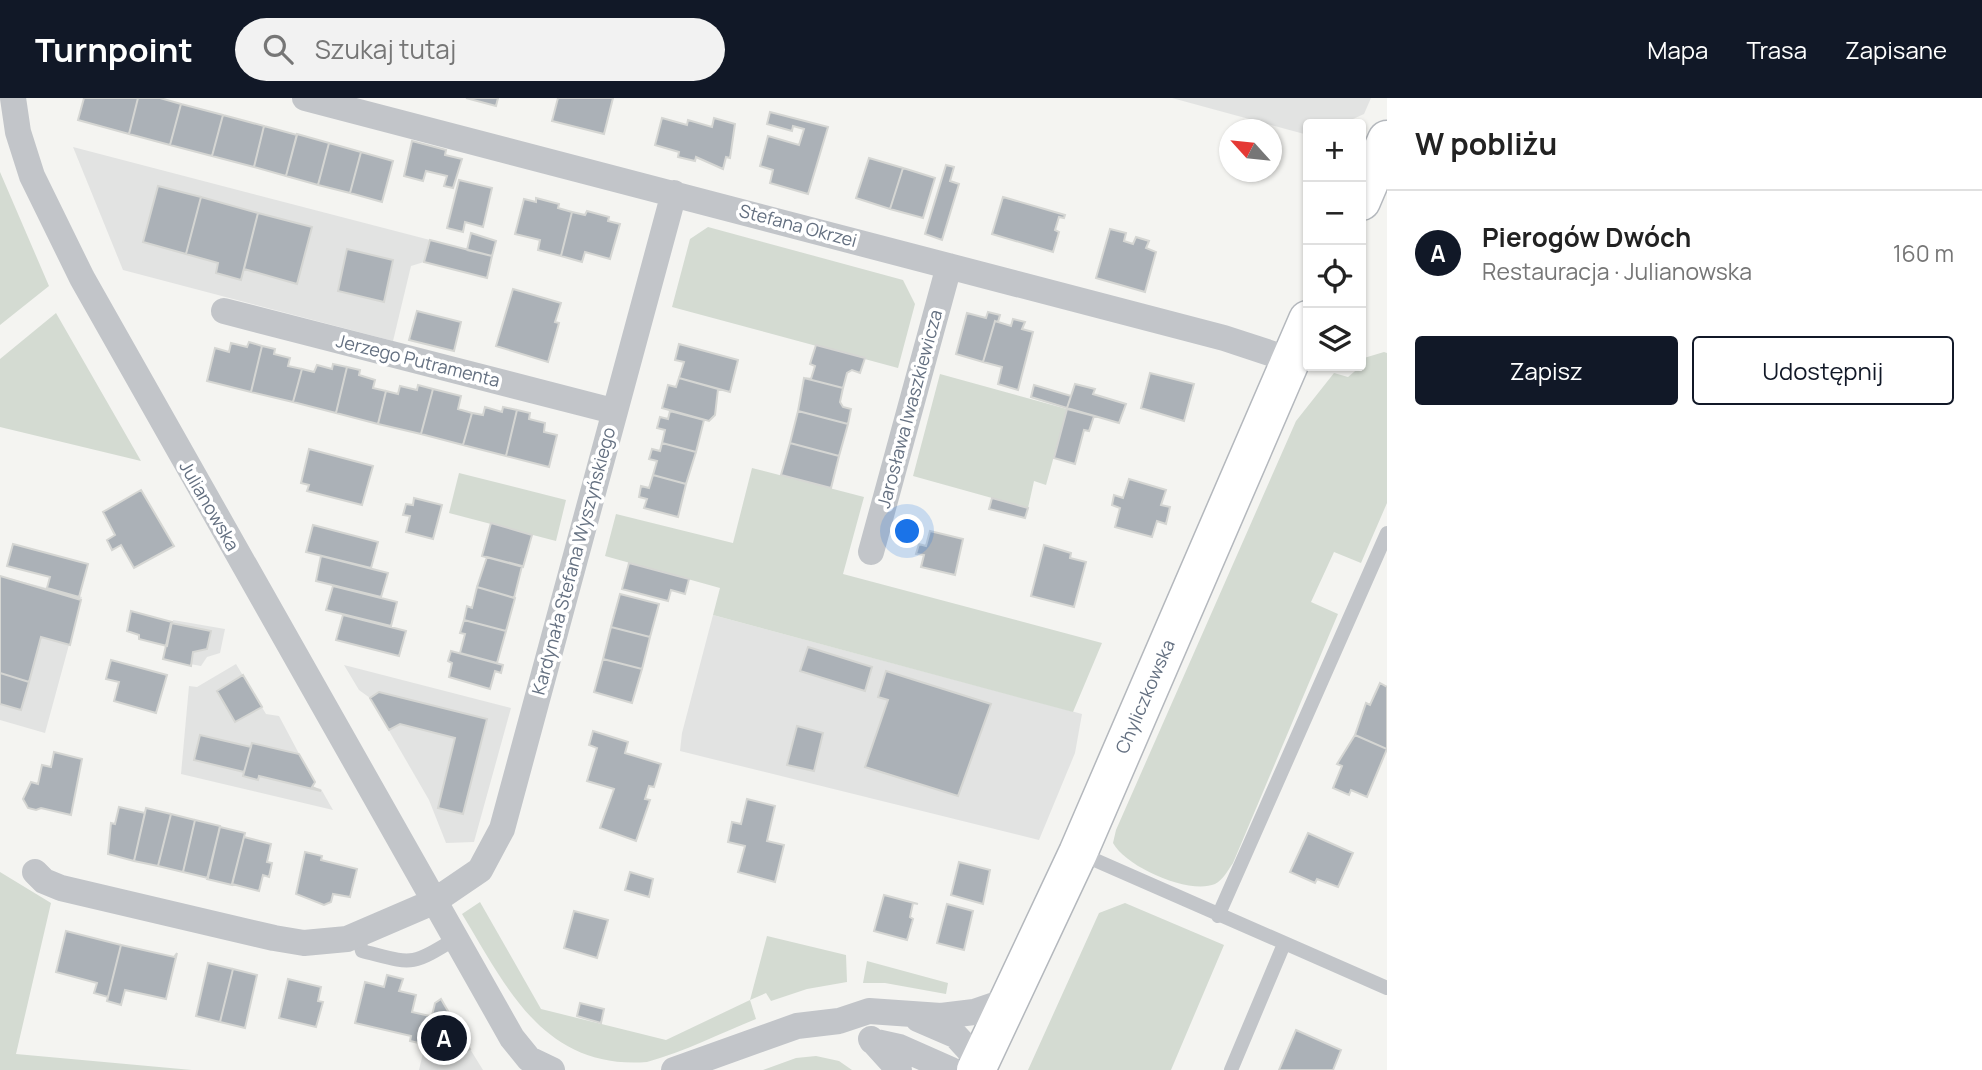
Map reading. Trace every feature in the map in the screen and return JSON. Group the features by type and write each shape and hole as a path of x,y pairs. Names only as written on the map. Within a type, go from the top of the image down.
{"street":[{"name":"Julianowska","path":"13,98 18,132 32,176 82,278 512,1038 529,1059 552,1070"},
{"name":"Stefana Okrzei","path":"305,98 1224,338 1291,360"},
{"path":"1366,189 1387,140"},
{"name":"Kardynała Stefana Wyszyńskiego","path":"433,902 480,870 502,829 674,193"},
{"name":"Jarosława Iwaszkiewicza","path":"871,552 949,267"},
{"name":"Jerzego Putramenta","path":"224,311 613,411"},
{"name":"Chyliczkowska","path":"969,1067 1009,1000 1078,853 1303,332"},
{"path":"35,872 44,881 61,888 274,938 323,942 358,936 433,902"},
{"path":"674,1070 797,1026 839,1021 869,1011 907,1015 974,1012 1009,1000"},
{"path":"907,1015 955,1035 969,1067"},
{"path":"839,1021 872,1041 899,1070"},
{"path":"872,1041 969,1067"}],"lane":[{"path":"1218,916 1387,533"},
{"path":"1078,853 1387,988"},
{"path":"358,936 362,951 408,963 455,939"},
{"path":"1231,1070 1284,944"}],"shaded area":[{"path":"1172,98 1371,98 1364,114 1353,119 1303,119 1303,134 1282,128 1282,119 1249,119"},
{"path":"73,147 430,240 424,262 411,266 393,341 123,270"},
{"path":"0,172 49,286 0,325"},
{"path":"708,227 903,280 915,304 898,368 672,307 690,239"},
{"path":"56,313 141,461 0,427 0,359"},
{"path":"1387,353 1387,503 1361,563 1334,552 1311,602 1338,614 1233,863 1215,884 1190,886 1159,877 1120,852 1113,843 1116,830 1296,421 1334,373 1348,377 1355,371 1366,371 1366,357"},
{"path":"940,374 1067,409 1046,485 1034,481 1028,508 913,476"},
{"path":"752,468 864,497 843,574 1102,643 1073,712 713,615 720,588 605,556 616,514 733,543"},
{"path":"459,473 566,500 556,541 449,513"},
{"path":"0,576 82,597 45,733 0,720"},
{"path":"713,615 1082,714 1075,753 1039,840 680,751 682,733"},
{"path":"173,620 225,629 220,653 207,657 201,666 163,659"},
{"path":"236,664 266,714 279,716 314,782 313,787 321,789 333,810 181,774 189,686 197,687"},
{"path":"344,665 511,708 474,842 446,843 429,800 370,698 359,690"},
{"path":"0,872 51,903 16,1054 192,1070 0,1070"},
{"path":"480,902 541,1009 666,1040 750,1000 756,1019 689,1048 647,1062 611,1061 580,1052 554,1038 512,995 462,914"},
{"path":"1125,903 1224,945 1171,1070 1028,1070 1099,913"},
{"path":"767,936 846,955 847,982 807,989 771,1001 766,993 750,1000"},
{"path":"867,961 948,983 946,994 885,983 863,983"},
{"path":"441,999 483,1070 419,1070 435,1003"},
{"path":"816,1056 839,1061 852,1070 763,1070 796,1058"}],"building":[{"path":"84,98 138,98 129,134 78,120"},
{"path":"138,98 160,98 181,104 170,145 129,134"},
{"path":"466,98 498,98 496,106"},
{"path":"558,98 613,98 604,134 552,121"},
{"path":"181,104 223,115 212,156 170,145"},
{"path":"770,112 828,127 808,194 770,183 773,170 760,166 768,136 799,145 804,129 793,126 792,131 767,124"},
{"path":"223,115 264,126 254,167 212,156"},
{"path":"662,118 687,125 688,120 712,127 714,118 735,124 730,158 726,157 723,169 696,157 695,161 678,157 679,152 655,145"},
{"path":"264,126 297,135 286,176 254,167"},
{"path":"297,134 329,143 318,185 286,176"},
{"path":"412,141 446,150 445,155 462,159 453,188 444,186 447,176 426,171 423,181 404,176"},
{"path":"329,143 361,152 350,193 318,185"},
{"path":"361,152 393,161 382,202 350,193"},
{"path":"869,158 903,168 890,209 856,198"},
{"path":"946,165 954,167 950,181 959,184 942,240 925,234"},
{"path":"903,168 935,178 923,218 890,209"},
{"path":"459,180 492,188 483,227 465,222 463,232 447,228"},
{"path":"158,186 201,197 186,254 143,242"},
{"path":"201,197 258,213 241,280 216,273 218,263 186,254"},
{"path":"1003,197 1065,215 1064,218 1059,217 1055,230 1059,232 1053,252 992,234"},
{"path":"536,198 559,204 558,208 572,212 561,256 538,250 540,240 515,234 524,199 536,202"},
{"path":"587,211 609,217 608,221 620,224 610,259 585,252 582,262 561,256 572,212 585,215"},
{"path":"258,213 312,227 297,284 244,269"},
{"path":"1110,229 1126,233 1124,241 1133,244 1136,237 1149,241 1146,248 1156,252 1145,292 1096,278"},
{"path":"471,233 496,241 492,256 467,250"},
{"path":"430,240 492,256 487,278 424,262"},
{"path":"347,249 393,260 384,302 338,291"},
{"path":"513,289 561,303 555,322 559,323 548,362 496,346"},
{"path":"417,311 461,322 454,351 409,340"},
{"path":"988,312 1000,315 998,322 995,321 983,362 956,354 967,313 986,318"},
{"path":"1013,319 1025,322 1022,329 1033,332 1018,390 998,384 1002,367 983,362 995,321 1011,326"},
{"path":"249,342 262,346 251,392 207,381 215,348 229,352 231,343 247,347"},
{"path":"679,344 738,360 730,392 679,378 684,362 675,360"},
{"path":"816,345 865,358 860,373 852,370 847,373 843,388 804,378 811,379 815,366 810,364"},
{"path":"262,346 275,349 274,354 290,358 288,366 302,369 293,402 251,392"},
{"path":"333,364 347,367 336,413 293,402 302,369 314,372 317,365 332,369"},
{"path":"347,367 360,370 359,375 375,380 373,388 386,391 378,424 336,413"},
{"path":"1150,373 1194,384 1184,421 1141,408"},
{"path":"679,378 718,389 715,415 709,421 662,408 668,385 676,387"},
{"path":"804,378 843,388 840,402 843,407 851,409 848,424 798,411"},
{"path":"1075,384 1095,389 1093,394 1126,404 1119,423 1067,408"},
{"path":"418,385 433,389 421,434 378,424 386,391 398,394 400,386 417,390"},
{"path":"1034,385 1071,396 1067,408 1031,397"},
{"path":"433,389 461,396 458,409 472,413 463,445 421,434"},
{"path":"485,407 502,412 503,407 517,410 506,456 463,445 472,413 483,415"},
{"path":"1067,409 1094,416 1089,431 1084,430 1075,464 1054,458"},
{"path":"517,410 530,413 529,419 545,423 544,432 557,435 549,467 506,456"},
{"path":"670,411 704,420 696,452 662,443 665,430 657,428 660,417 668,419"},
{"path":"798,411 848,424 839,456 790,443"},
{"path":"662,443 696,452 686,484 653,475 657,461 649,459 652,449 660,451"},
{"path":"790,443 839,456 831,488 781,475"},
{"path":"309,449 373,466 362,505 307,491 309,485 301,483"},
{"path":"653,475 686,484 678,517 644,508 647,499 639,497 641,486 649,488"},
{"path":"1129,479 1166,490 1161,505 1170,507 1166,524 1157,521 1152,537 1115,527 1120,508 1112,505 1114,495 1123,498"},
{"path":"141,490 174,546 134,568 121,545 112,550 107,540 115,535 103,512"},
{"path":"414,498 442,505 433,539 406,532 410,516 403,515 406,504 413,505"},
{"path":"992,498 1028,508 1025,518 989,509"},
{"path":"491,523 532,535 523,567 482,556"},
{"path":"313,525 378,542 371,568 306,552"},
{"path":"930,531 963,539 955,575 921,567 924,555 916,554 919,544 926,546"},
{"path":"13,544 88,564 79,597 47,588 50,577 7,566"},
{"path":"1044,545 1071,553 1070,558 1086,562 1074,607 1031,596"},
{"path":"321,556 388,573 381,597 316,581"},
{"path":"487,557 522,566 514,598 477,587"},
{"path":"629,563 689,579 685,594 671,590 668,601 622,589"},
{"path":"0,576 81,600 70,645 41,637 29,682 0,673"},
{"path":"333,586 397,602 391,626 326,610"},
{"path":"477,587 515,598 506,631 464,620 467,606 472,608"},
{"path":"620,594 659,604 650,637 611,627"},
{"path":"131,611 172,622 167,646 139,639 139,635 127,631"},
{"path":"343,615 406,631 399,656 336,640"},
{"path":"464,620 506,631 497,663 460,653 465,634 460,633"},
{"path":"171,623 211,631 207,649 193,652 191,666 163,659"},
{"path":"611,627 650,637 642,669 603,659"},
{"path":"808,647 872,667 865,691 800,671"},
{"path":"451,651 503,665 501,673 495,671 490,689 449,677 452,663 448,661"},
{"path":"603,659 642,669 632,703 594,692"},
{"path":"111,660 167,675 156,713 114,701 119,682 106,679"},
{"path":"886,671 991,704 958,796 865,767 888,700 878,697"},
{"path":"0,673 29,682 21,710 0,704"},
{"path":"243,675 262,707 235,722 217,691"},
{"path":"1380,683 1387,687 1387,749 1355,735 1366,703 1370,705"},
{"path":"379,692 487,719 463,814 438,808 455,738 400,724 389,730 370,698"},
{"path":"797,726 823,733 814,771 787,765"},
{"path":"593,731 628,742 625,753 661,764 654,787 649,786 645,799 650,800 636,841 600,828 614,789 587,781 597,748 589,745"},
{"path":"200,735 251,747 244,772 194,760"},
{"path":"1355,735 1387,749 1367,797 1351,790 1349,795 1333,788 1342,766 1337,764"},
{"path":"252,743 299,754 315,782 312,787 321,791 259,776 258,780 243,776"},
{"path":"54,752 82,759 71,815 28,808 23,799 31,782 38,784 42,765 51,767"},
{"path":"747,799 775,806 767,841 784,845 775,882 738,872 745,846 728,842 732,822 741,824"},
{"path":"119,807 145,813 134,861 108,854 111,823 115,824"},
{"path":"146,808 171,814 158,866 134,861"},
{"path":"171,814 195,820 183,872 158,866"},
{"path":"195,820 220,826 208,878 183,872"},
{"path":"220,827 245,833 232,885 207,879"},
{"path":"1308,833 1353,853 1338,887 1317,879 1315,883 1290,872"},
{"path":"244,837 271,844 267,862 272,863 269,877 263,875 259,891 232,884"},
{"path":"305,852 322,856 321,860 357,869 350,897 333,894 331,902 324,905 296,894"},
{"path":"959,862 990,870 983,904 951,895"},
{"path":"630,872 653,879 649,897 625,890"},
{"path":"884,895 918,904 913,903 910,917 913,919 907,940 874,931"},
{"path":"947,904 973,911 964,950 937,943"},
{"path":"574,911 608,920 597,958 564,948"},
{"path":"66,931 121,945 108,997 94,993 97,983 56,972"},
{"path":"121,945 174,957 177,953 166,999 125,990 121,1005 107,1001"},
{"path":"208,963 233,969 220,1022 196,1016"},
{"path":"233,969 257,975 245,1028 220,1022"},
{"path":"387,975 403,979 399,991 416,995 412,1012 430,1016 423,1044 410,1041 411,1036 355,1023 365,982 384,987"},
{"path":"288,979 321,987 318,1001 323,1002 316,1027 279,1018"},
{"path":"441,999 470,1049 443,1064 424,1049 435,1003"},
{"path":"580,1003 604,1009 601,1023 577,1016"},
{"path":"1296,1030 1341,1050 1333,1070 1279,1070"}],"place":[{"name":"Pierogów Dwóch","path":"444,1038"}]}
